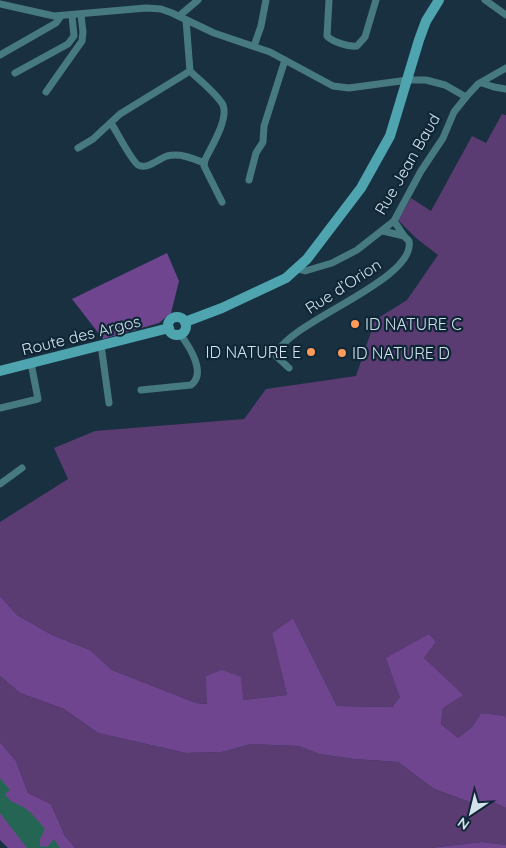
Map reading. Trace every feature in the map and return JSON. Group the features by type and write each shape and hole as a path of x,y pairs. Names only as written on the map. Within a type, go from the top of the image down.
{"street":[{"path":"198,0 183,18 190,71 220,101 224,112 222,123 204,163 205,171 222,202"},
{"path":"254,46 261,26 266,0"},
{"path":"329,0 327,36 329,39 357,46 365,37 376,0"},
{"path":"185,322 222,308 286,278 298,269 355,195 390,136 426,21 439,0"},
{"path":"485,0 506,15"},
{"path":"0,4 60,16 146,8 161,9 214,33 254,46 285,60 324,82 341,88 408,80 426,80 435,82 466,97"},
{"path":"46,92 82,41 81,15"},
{"path":"0,55 56,24 60,16"},
{"path":"15,73 68,44 74,36 72,16"},
{"path":"248,180 256,154 263,142 264,126 285,60"},
{"name":"Rue Jean Baud","path":"298,269 305,271 332,263 357,250 394,221 421,171 443,138 454,112 482,82 506,68"},
{"path":"78,148 93,139 120,114 190,71"},
{"path":"482,82 494,87 506,88"},
{"path":"111,122 134,161 140,166 146,166 162,158 175,155 186,156 204,163"},
{"path":"394,221 404,236"},
{"path":"383,231 404,236"},
{"name":"Rue d’Orion","path":"289,368 276,356 277,349 281,344 352,300 401,263 410,251 409,241 404,236"},
{"path":"175,318 181,318 185,322 184,331 180,334 174,334 169,328 170,321 175,318"},
{"name":"Route des Argos","path":"0,371 169,328"},
{"path":"141,390 192,385 196,380 197,367 188,345 180,334"},
{"path":"101,345 109,403"},
{"path":"0,408 38,399 31,363"},
{"path":"0,484 22,468"}],"shaded area":[{"path":"502,114 506,115 506,718 504,716 481,713 472,727 458,738 441,724 443,708 438,673 424,658 436,642 429,634 400,697 392,707 337,706 293,618 272,633 287,695 208,704 196,703 112,670 90,650 52,635 17,615 0,596 0,522 68,479 54,448 95,431 244,419 266,389 356,376 375,320 407,300 438,255 416,238 398,220 411,198 431,211 472,136 486,143"},
{"path":"167,253 179,281 171,313 159,323 103,339 72,299"},
{"path":"0,596 17,615 52,635 90,650 112,670 196,703 207,704 206,676 222,670 241,677 243,700 287,695 272,633 293,618 337,706 392,707 400,697 386,658 429,634 436,642 424,658 463,695 443,708 441,724 458,738 472,727 481,713 505,716 506,718 506,808 491,801 467,801 434,789 398,762 319,754 299,746 251,744 222,752 186,753 98,733 64,709 20,693 0,676"},
{"path":"0,676 20,693 64,709 98,733 186,753 222,752 251,744 299,746 319,754 398,762 434,789 467,801 491,801 506,808 506,845 482,842 430,848 75,848 65,836 51,804 28,793 16,761 0,742"},
{"path":"0,742 16,761 28,793 51,804 65,836 75,848 8,848 0,840"},
{"path":"0,778 10,790 5,794 7,797 34,816 45,829 40,839 40,846 47,847 54,839 60,848 27,848 0,813"},
{"path":"482,842 506,845 506,848 430,848"}],"place":[{"name":"ID NATURE C","path":"355,324"},
{"name":"ID NATURE E","path":"311,352"},
{"name":"ID NATURE D","path":"342,353"}]}
